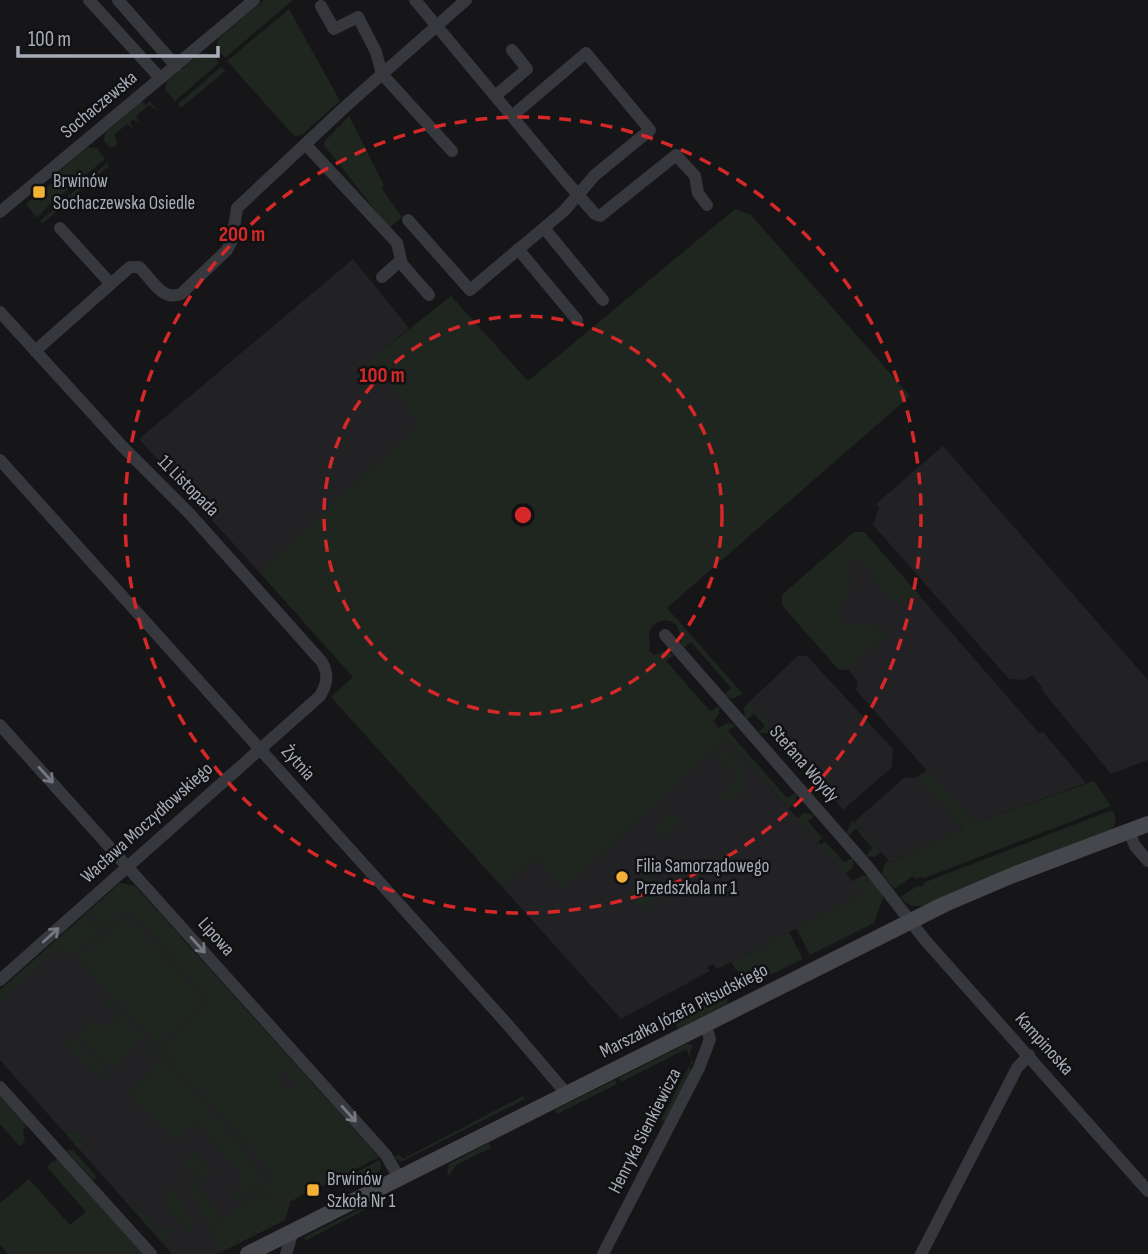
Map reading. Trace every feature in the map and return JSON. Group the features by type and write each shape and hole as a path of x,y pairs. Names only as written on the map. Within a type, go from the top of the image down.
{"street":[{"path":"89,0 160,78"},
{"path":"118,0 176,66"},
{"name":"Sochaczewska","path":"0,212 254,0"},
{"path":"415,0 593,212 600,216 676,155 695,176 699,196 707,205"},
{"path":"35,351 126,269 136,266 166,295 174,297 181,294 227,250 232,240 237,208 466,0"},
{"path":"321,6 334,29 358,17 376,52 383,74 452,151"},
{"path":"495,96 527,69 512,50"},
{"path":"408,220 470,290 570,205 595,175 650,130 586,52 512,116"},
{"path":"306,145 397,243 400,261 429,295"},
{"path":"60,228 110,283"},
{"path":"544,228 603,300"},
{"path":"518,249 577,320"},
{"path":"382,277 400,261"},
{"name":"11 Listopada","path":"0,312 128,453 189,513 322,662 327,680 320,696"},
{"name":"Żytnia","path":"0,460 566,1093"},
{"name":"Stefana Woydy","path":"665,635 868,867 911,921"},
{"name":"Wacława Moczydłowskiego","path":"0,980 320,696"},
{"name":"Lipowa","path":"0,725 386,1154 399,1178"},
{"name":"Marszałka Józefa Piłsudskiego","path":"248,1254 911,921 979,889 1148,824"},
{"path":"1129,831 1135,846 1148,861"},
{"name":"Kampinoska","path":"911,921 1148,1191"},
{"name":"Henryka Sienkiewicza","path":"603,1254 699,1068 710,1039 705,1024"},
{"path":"921,1254 1017,1068 1028,1055"},
{"path":"0,1087 151,1254"},
{"path":"286,1254 293,1231"}],"shaded area":[{"path":"264,0 293,0 225,58 217,48 218,39"},
{"path":"289,9 340,101 303,134 295,137 227,61"},
{"path":"201,53 211,54 219,63 175,101 165,90 167,81"},
{"path":"221,67 225,71 181,108 178,104"},
{"path":"142,101 145,105 150,101 158,111 149,105 136,116 140,124 133,119 130,122 134,130 127,124 114,135 118,145 110,148 104,141 105,133"},
{"path":"349,116 384,185 382,189 402,217 389,228 324,145"},
{"path":"88,147 97,148 105,159 37,218 26,204 53,182 51,178"},
{"path":"107,163 109,168 42,224 40,221"},
{"path":"735,209 751,215 910,396 667,608 743,694 732,699 724,695 731,688 691,642 683,648 674,623 665,620 657,622 649,633 649,650 654,655 664,651 674,655 666,661 710,711 719,706 719,714 713,721 719,728 727,723 736,725 728,731 787,798 796,793 796,801 789,809 727,738 564,889 536,858 503,888 331,697 353,677 259,572 419,424 380,372 360,368 451,296 528,381"},
{"path":"353,259 409,328 361,368 380,372 420,424 259,572 139,439"},
{"path":"943,446 1148,680 1148,760 1111,774 1032,675 1025,680 1009,679 873,525 879,508 876,504"},
{"path":"854,532 864,532 1086,783 975,823 959,807 856,690 858,682 849,670 838,669 782,605 782,595"},
{"path":"854,532 864,532 921,597 913,597 900,604 893,601 857,559 848,564 852,584 841,609 846,625 869,624 889,633 848,670 838,669 782,605 782,595"},
{"path":"798,656 807,656 893,749 892,767 843,810 749,702"},
{"path":"749,702 774,729 769,733 758,733 765,726 754,714 745,719 744,708"},
{"path":"727,738 864,894 717,969 713,964 707,967 710,971 621,1019 503,888 536,858 564,888"},
{"path":"725,752 741,763 746,779 738,794 731,799 720,801 723,790 735,780 730,767 719,764 717,753"},
{"path":"927,770 975,823 1094,781 1111,806 922,879 915,879 913,876 894,889 882,875 884,865 888,861 891,863 963,829 917,777"},
{"path":"917,777 963,829 891,863 854,822 904,778"},
{"path":"1112,810 1116,818 1110,832 926,905 912,906 900,897 919,885 924,885 923,883"},
{"path":"670,811 681,822 666,838 654,827"},
{"path":"805,813 815,815 808,821 822,838 818,842 797,818"},
{"path":"852,820 881,852 875,857 866,856 872,848 856,829 848,836"},
{"path":"825,841 844,862 853,858 853,867 846,874 820,845"},
{"path":"647,874 666,892 643,910 626,894"},
{"path":"863,875 870,877 884,895 874,923 810,955 796,928 864,894 853,881"},
{"path":"120,883 135,886 379,1157 318,1188 315,1182 306,1187 308,1192 290,1202 285,1220 217,1254 172,1254 0,1060 0,990"},
{"path":"120,883 135,886 379,1157 318,1188 315,1182 306,1187 308,1192 290,1201 255,1193 275,1175 202,1095 202,1090 199,1092 160,1048 211,1001 128,908 104,929 88,912","holes":["265,1062 279,1077 286,1072 297,1086 290,1092"]},
{"path":"127,914 206,1001 157,1045 78,958"},
{"path":"85,915 100,932 73,957 62,946 0,1000 0,990"},
{"path":"789,932 803,959 747,986 731,962"},
{"path":"729,992 727,1004 678,1029 674,1021"},
{"path":"106,996 144,1037 114,1070 76,1035 94,1020 104,1030 118,1017 103,999"},
{"path":"73,1038 109,1072 102,1079 66,1045"},
{"path":"147,1040 250,1155 247,1158 265,1178 239,1201 233,1194 242,1185 238,1180 243,1175 196,1123 176,1140 128,1095 160,1062 142,1045"},
{"path":"686,1044 693,1045 690,1053 693,1062 689,1068 693,1070 666,1122 661,1120 692,1060 686,1049 621,1082 619,1078"},
{"path":"615,1080 617,1084 557,1114 555,1110"},
{"path":"0,1096 27,1126 23,1129 25,1142 19,1146 0,1124"},
{"path":"523,1096 525,1099 401,1162 394,1158 398,1154 403,1159"},
{"path":"73,1130 85,1140 79,1150 66,1134"},
{"path":"489,1143 491,1148 456,1165 450,1175 447,1173 449,1164"},
{"path":"66,1150 73,1150 96,1176 94,1181"},
{"path":"194,1153 213,1173 200,1185 193,1177 197,1175 193,1167 185,1170 182,1161"},
{"path":"47,1155 53,1162 57,1159 143,1254 8,1254 0,1245 0,1203 29,1179 70,1225 86,1212 47,1167 52,1162"},
{"path":"380,1160 381,1169 376,1175 353,1186 346,1184 343,1179"},
{"path":"189,1179 223,1216 208,1228 187,1180"},
{"path":"176,1188 192,1226 191,1233 162,1202 166,1193"},
{"path":"253,1195 290,1204 285,1220 219,1253 210,1232"},
{"path":"374,1202 376,1204 305,1241 304,1237"},
{"path":"135,1205 160,1232 172,1227 175,1231 163,1241 174,1254 131,1208"}],"place":[{"name":"Brwinów Sochaczewska Osiedle","path":"39,192"},
{"name":"Filia Samorządowego Przedszkola nr 1","path":"622,877"},
{"name":"Brwinów Szkoła Nr 1","path":"313,1190"}]}
